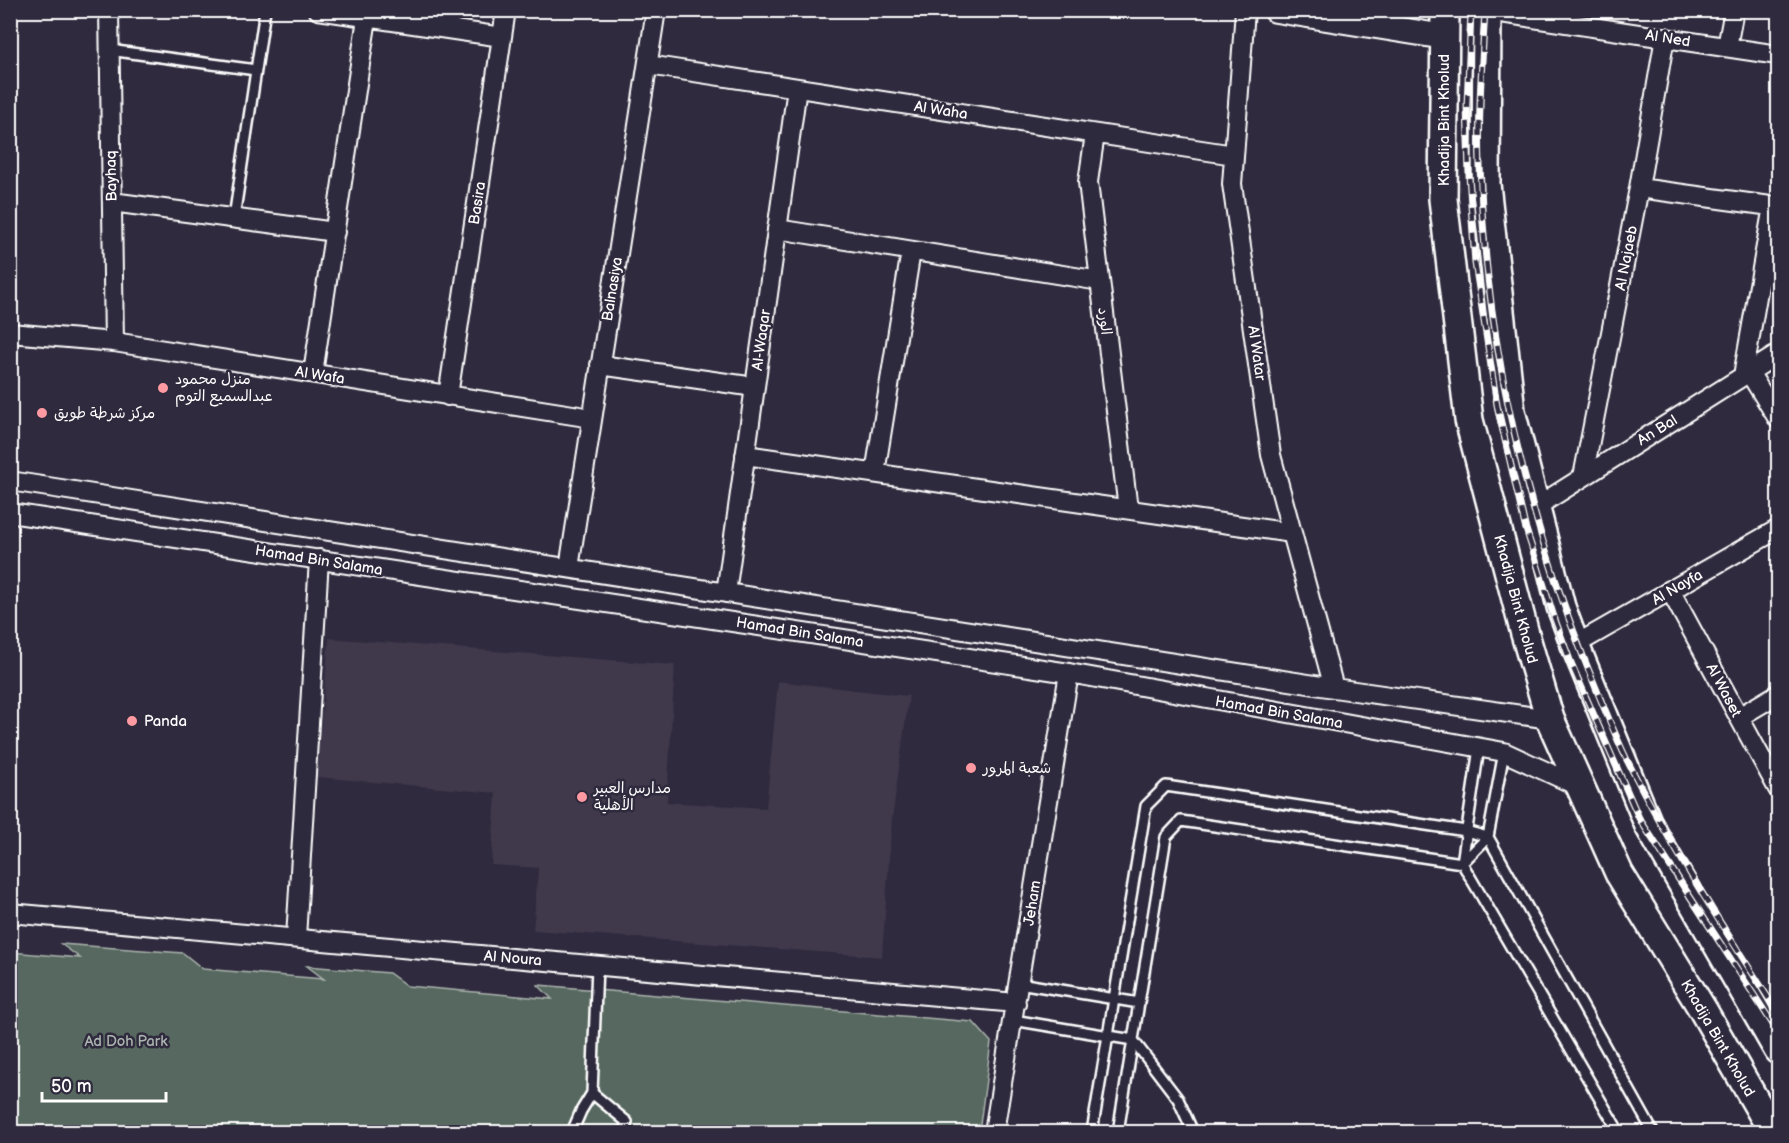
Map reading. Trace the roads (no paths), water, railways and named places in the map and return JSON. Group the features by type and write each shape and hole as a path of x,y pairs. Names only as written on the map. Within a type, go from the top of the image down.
{"main road":[{"name":"Khadija Bint Kholud","path":"1445,10 1443,199 1469,420 1525,634 1550,719 1619,873 1773,1132"},
{"path":"1487,11 1486,184 1511,411 1562,606 1575,645 1649,826 1779,1050"}],"street":[{"name":"Bayhaq","path":"109,10 114,342"},
{"path":"318,10 502,37"},
{"name":"Basira","path":"448,396 506,10"},
{"name":"Balnasiya","path":"568,568 656,10"},
{"name":"Al Watar","path":"1245,10 1232,184 1271,454 1334,688"},
{"path":"1276,10 1445,37"},
{"path":"1727,47 1734,10"},
{"name":"Al Ned","path":"1487,11 1779,54"},
{"path":"314,374 367,18"},
{"name":"Al Najaeb","path":"1583,477 1640,188 1665,38"},
{"name":"Al Waha","path":"648,65 1234,155"},
{"name":"Al-Waqar","path":"726,593 797,88"},
{"name":"الورد","path":"1095,134 1088,182 1128,509"},
{"path":"1640,188 1776,207 1746,374 1779,419"},
{"path":"112,202 335,232"},
{"path":"777,229 1100,281"},
{"path":"875,473 911,251"},
{"name":"Al Wafa","path":"10,333 114,342 592,418"},
{"name":"An Bal","path":"1536,507 1779,354"},
{"path":"600,365 755,387"},
{"path":"745,455 1292,532"},
{"name":"Hamad Bin Salama","path":"10,481 1334,688 1550,719"},
{"name":"Hamad Bin Salama","path":"10,513 1069,673 1504,752 1580,787"},
{"name":"Al Nayfa","path":"1575,645 1779,529"},
{"path":"296,939 319,559"},
{"name":"Al Waset","path":"1670,590 1779,789"},
{"name":"Jeham","path":"994,1132 1069,673"},
{"path":"1739,717 1779,694"},
{"name":"Al Noura","path":"10,913 597,966 1014,1012"}],"lane":[{"path":"234,218 265,10"},
{"path":"110,50 256,70"},
{"path":"1479,748 1462,863 1619,1132"},
{"path":"1462,863 1488,837 1504,752"},
{"path":"1092,1132 1146,806 1166,786 1466,831 1488,837 1653,1132"},
{"path":"1118,1132 1166,837 1181,821 1462,863"},
{"path":"572,1132 592,1093 597,966"},
{"path":"1019,983 1139,1004"},
{"path":"1014,1012 1108,1036 1133,1040 1178,1099 1193,1132"},
{"path":"592,1093 627,1122 624,1132"}],"railway":[{"path":"1471,10 1467,105 1475,263 1497,405 1525,526 1571,663 1639,818 1778,1032"},
{"path":"1485,10 1480,146 1483,229 1490,292 1510,416 1542,537 1583,656 1627,760 1680,857 1778,1013"}],"place":[{"name":"منزل محمود عبدالسميع التوم","path":"163,388"},
{"name":"مركز شرطة طويق","path":"42,413"},
{"name":"Panda","path":"132,721"},
{"name":"شعبة المرور","path":"971,768"},
{"name":"مدارس العبير الأهلية","path":"582,797"}],"park label":[{"name":"Ad Doh Park","path":"126,1041"}]}
